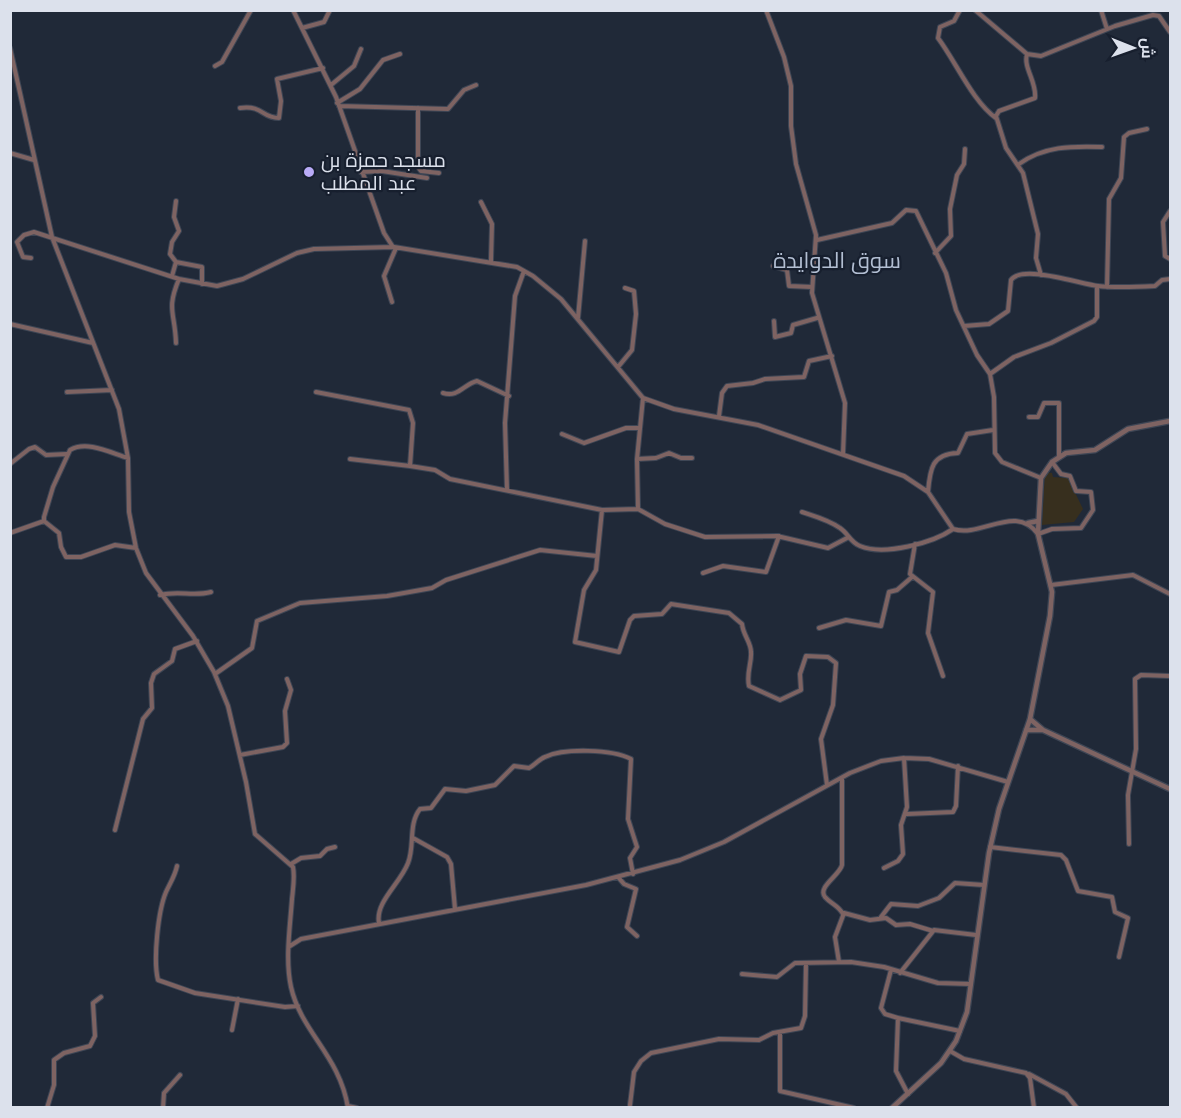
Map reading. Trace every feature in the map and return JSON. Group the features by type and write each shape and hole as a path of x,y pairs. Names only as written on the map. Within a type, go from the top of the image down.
{"street":[{"path":"215,66 222,62 251,10"},
{"path":"288,10 294,12 323,68 386,237 395,248"},
{"path":"302,28 324,22 330,10"},
{"path":"766,10 784,57 790,86 792,141 817,240 812,287 817,318 832,356 845,403 843,454"},
{"path":"960,10 954,21 940,27 938,39 949,52 981,104 996,118 1006,148 1023,172 1038,234 1036,258 1041,275"},
{"path":"975,10 1027,54 1046,55 1107,29 1156,13 1170,32"},
{"path":"1101,10 1107,29"},
{"path":"10,48 52,237 112,390 123,426 128,458 129,512 136,548 146,573 196,641 215,674 228,706 255,834 291,864 294,872 289,975 298,1006 336,1066 348,1107 357,1107"},
{"path":"330,85 354,66 361,49"},
{"path":"338,105 360,89 383,60 400,54"},
{"path":"996,118 999,111 1035,98 1033,79 1025,60 1027,54"},
{"path":"240,108 255,107 269,117 279,117 281,101 277,79 323,68"},
{"path":"338,105 448,109 464,90 476,85"},
{"path":"418,108 418,167 420,171 439,173"},
{"path":"1107,286 1110,256 1109,199 1121,178 1124,137 1129,133 1147,129"},
{"path":"1019,165 1042,151 1070,146 1102,147"},
{"path":"935,253 951,236 950,209 957,175 964,164 965,149"},
{"path":"10,153 35,160"},
{"path":"361,172 382,171 427,178"},
{"path":"176,201 174,217 179,231 172,242 170,254 176,262 202,267 202,284"},
{"path":"481,202 492,224 491,261"},
{"path":"817,240 892,223 903,212 912,209 917,213 946,273 956,310 977,356 990,374 994,397 993,446 998,459 1023,473 1041,478"},
{"path":"1170,211 1163,222 1165,256 1170,259"},
{"path":"31,258 23,257 17,248 20,238 33,232 179,279 217,286 231,283 305,250 395,248 510,264 546,286 578,318 643,398 674,409 758,425 904,476 928,492 953,529"},
{"path":"578,318 585,241"},
{"path":"393,302 384,276 395,248"},
{"path":"172,276 176,262"},
{"path":"773,266 787,270 789,286 812,287"},
{"path":"507,490 505,440 515,296 524,271"},
{"path":"964,326 989,324 1008,311 1012,277 1041,275 1097,286 1155,286 1162,280 1170,279"},
{"path":"176,343 175,321 170,305 179,279"},
{"path":"990,374 1014,357 1051,343 1094,321 1097,317 1097,286"},
{"path":"618,367 629,355 634,344 637,297 634,291 625,288"},
{"path":"774,321 776,338 791,333 793,325 817,318"},
{"path":"10,324 93,343"},
{"path":"718,416 722,393 727,386 765,379 804,377 809,361 832,356"},
{"path":"443,393 448,395 459,392 477,381 509,396"},
{"path":"67,392 112,390"},
{"path":"316,392 409,410 413,423 410,466"},
{"path":"638,509 637,459 643,398"},
{"path":"1029,417 1038,417 1044,403 1059,403 1059,458"},
{"path":"892,1107 933,1072 950,1052 961,1031 971,984 990,846 1008,782 1030,719 1050,616 1051,585 1038,534 1041,478 1052,462 1070,452 1101,448 1128,429 1170,421"},
{"path":"562,434 584,443 626,428 640,428"},
{"path":"928,492 928,481 939,456 945,452 958,453 967,434 993,430"},
{"path":"44,521 53,487 68,454 74,448 86,447 128,458"},
{"path":"10,464 29,448 38,448 49,456 68,454"},
{"path":"637,459 656,458 669,453 681,458 692,458"},
{"path":"350,459 435,470 450,479 602,510 638,509 665,524 705,537 779,536 828,548 847,538"},
{"path":"1038,534 1052,529 1078,530 1093,510 1091,492 1076,491 1070,476 1061,474 1052,462"},
{"path":"602,510 595,574 584,590 574,636 577,643 619,652 628,624 634,616 662,614 668,605 674,604 717,610 739,620 751,649 747,674 749,686 774,699 787,698 801,690 800,674 806,656 833,660 837,667 833,705 820,739 827,785"},
{"path":"802,512 842,529 847,538 859,546 878,550 915,544 953,529 966,531 1017,521 1028,523 1038,521"},
{"path":"44,521 57,529 63,554 69,558 81,557 115,545 136,548"},
{"path":"10,533 44,521"},
{"path":"1028,523 1038,534"},
{"path":"703,573 723,566 766,572 779,536"},
{"path":"819,628 846,620 881,626 889,592 897,590 912,577 915,544"},
{"path":"215,674 252,648 257,621 300,603 387,596 432,588 446,580 540,550 597,556"},
{"path":"1051,585 1133,575 1170,594"},
{"path":"912,577 933,591 928,633 943,676"},
{"path":"160,595 176,591 196,595 211,592"},
{"path":"116,830 142,719 152,708 152,678 158,670 172,662 175,649 196,641"},
{"path":"1129,844 1128,795 1133,771 1135,678 1141,675 1170,676"},
{"path":"240,755 283,747 287,743 285,711 291,690 286,679"},
{"path":"1030,719 1043,730 1170,789"},
{"path":"1026,730 1043,730"},
{"path":"379,923 379,907 402,878 410,860 417,813 436,804 445,789 466,791 495,785 514,766 529,768 545,756 560,753 598,751 631,759 628,819 637,847 630,858 633,874"},
{"path":"290,947 301,939 633,874 680,860 724,842 842,777 873,764 904,758 929,759 1008,782"},
{"path":"884,868 903,855 902,825 907,814 904,758"},
{"path":"907,814 953,812 956,806 958,766"},
{"path":"842,777 842,868 825,886 824,893 843,914 870,920 881,917 891,904 918,906 939,898 955,883 984,885"},
{"path":"413,838 442,854 451,864 455,909"},
{"path":"990,846 1061,855 1066,860 1078,891 1112,897 1115,912 1125,915 1128,919 1119,957"},
{"path":"291,864 301,858 320,856 328,848 335,847"},
{"path":"177,866 166,892 159,925 156,955 158,980 181,990 298,1006"},
{"path":"618,877 624,884 636,889 627,927 637,936"},
{"path":"839,962 835,937 843,914"},
{"path":"881,917 898,925 910,924 933,931 976,935"},
{"path":"900,973 933,931"},
{"path":"290,934 301,939"},
{"path":"742,974 777,976 789,966 839,962 870,964 943,983 971,984"},
{"path":"630,1105 634,1072 647,1056 719,1039 754,1041 780,1032 797,1030 803,1026 806,963"},
{"path":"891,970 881,1008 885,1014 961,1031"},
{"path":"47,1107 54,1085 54,1060 58,1056 90,1046 95,1036 93,1003 101,997"},
{"path":"232,1030 238,999"},
{"path":"898,1018 896,1071 908,1094"},
{"path":"780,1032 780,1091 854,1107"},
{"path":"950,1052 964,1059 982,1061 1028,1074 1066,1094 1077,1107"},
{"path":"1028,1074 1034,1107"},
{"path":"163,1107 164,1093 180,1075"}],"shaded area":[{"path":"1045,472 1052,473 1053,477 1068,478 1083,509 1074,522 1042,525"}],"place":[{"name":"مسجد حمزة بن عبد المطلب","path":"309,172"}],"district":[{"name":"سوق الدوايدة","path":"837,260"}]}
